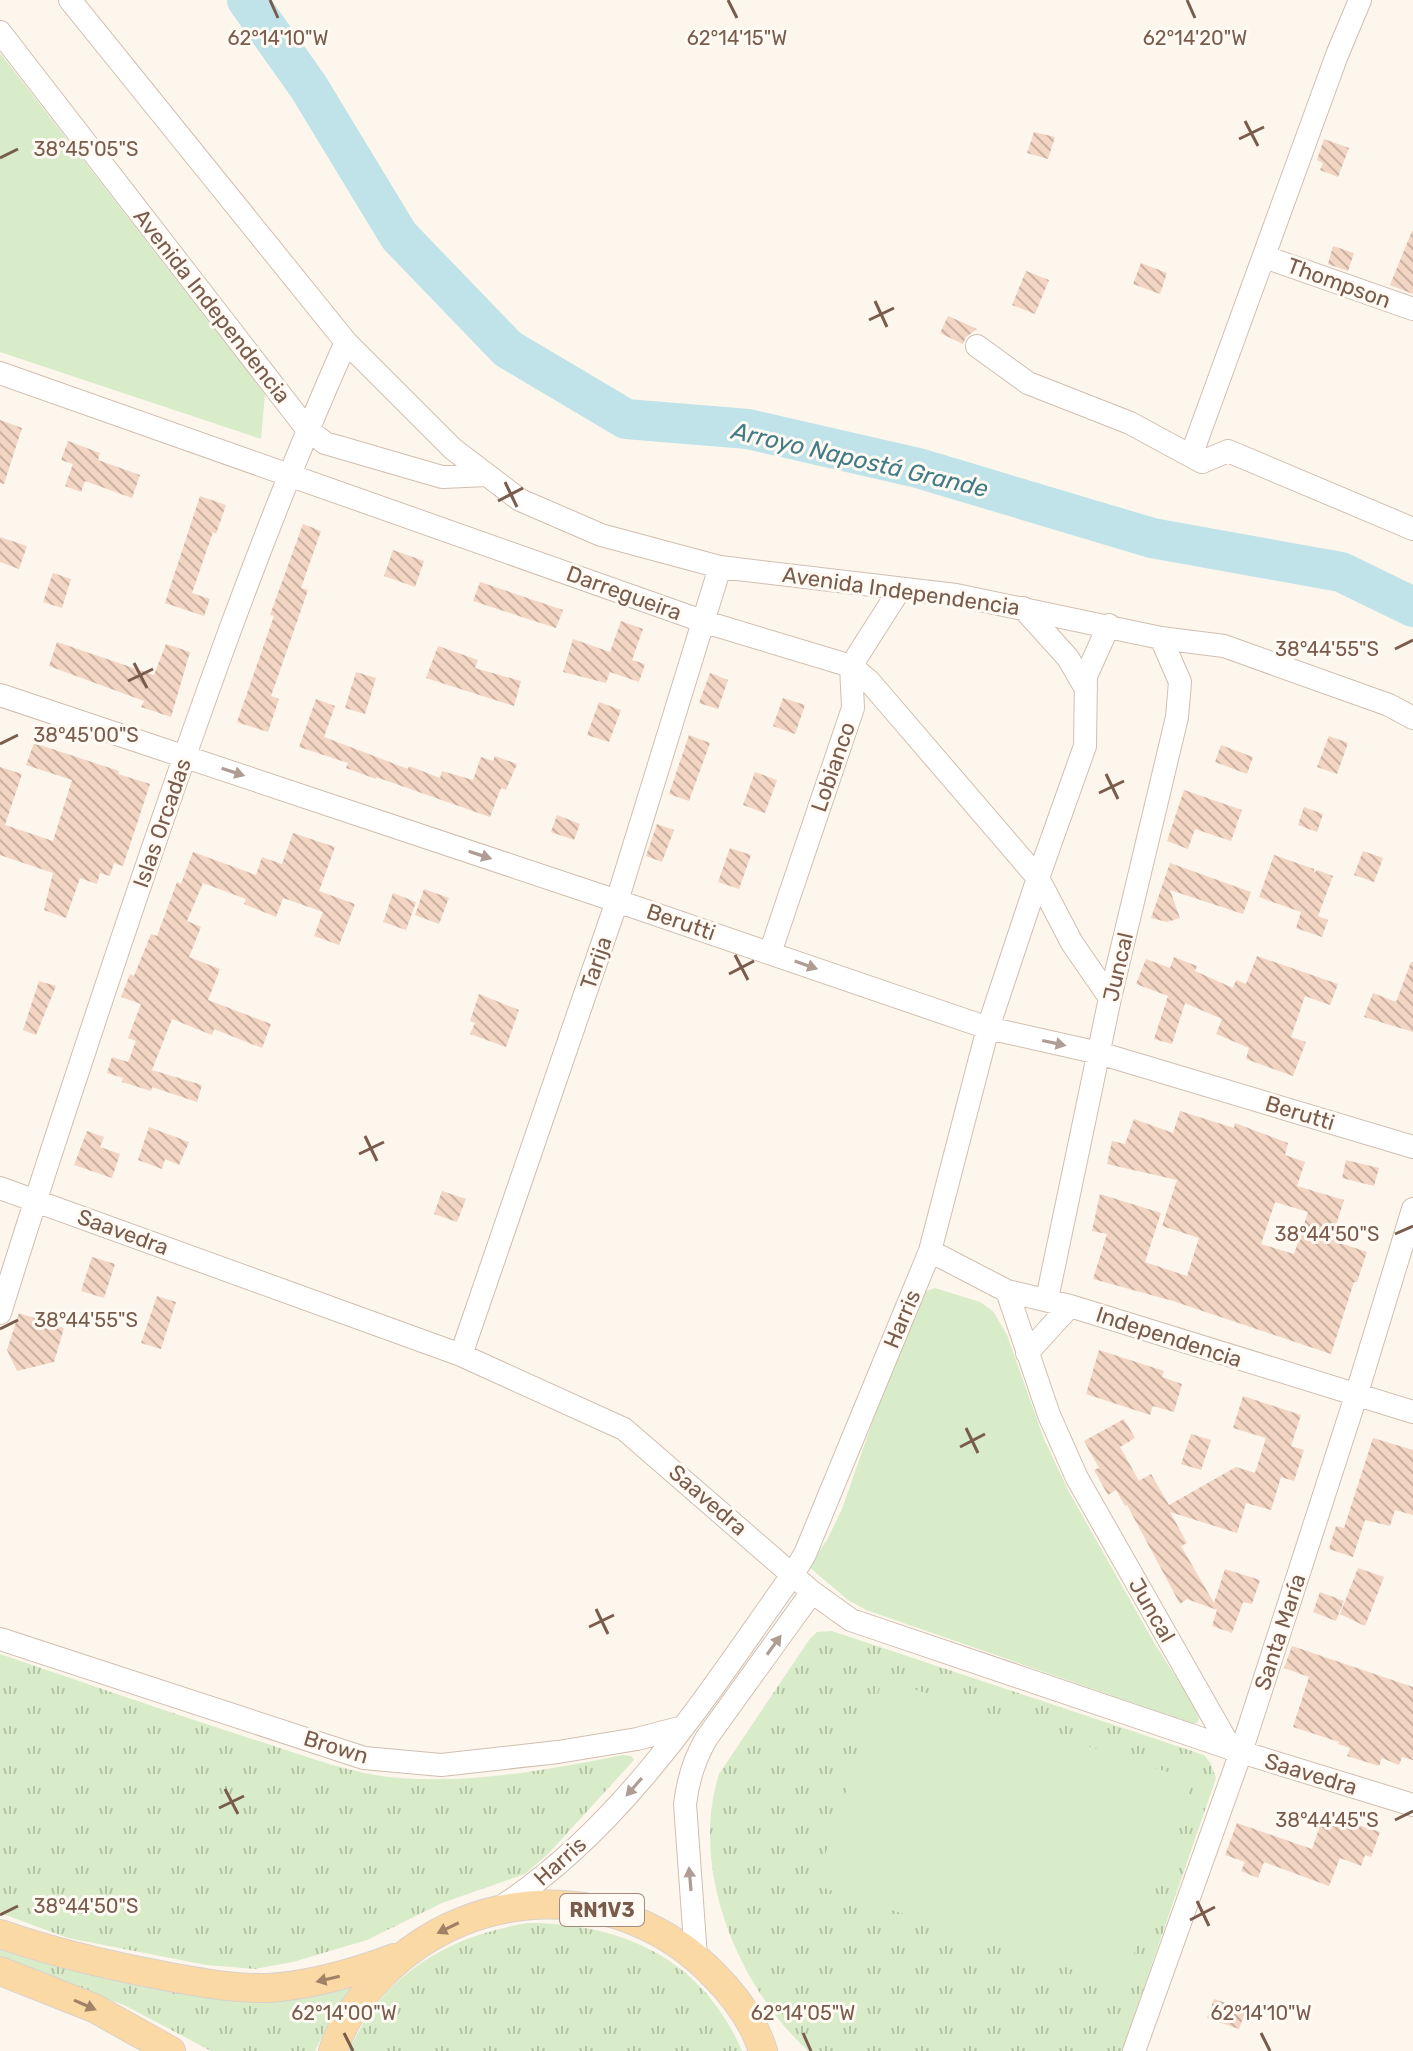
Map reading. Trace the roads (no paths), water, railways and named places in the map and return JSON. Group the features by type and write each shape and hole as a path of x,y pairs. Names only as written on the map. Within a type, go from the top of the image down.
{"main road":[{"name":"RN1V3","path":"0,1934 70,1956 180,1979 269,1988 312,1983 353,1973 402,1955 447,1927 497,1909 550,1903 602,1910 652,1928 696,1957 733,1995 765,2047"},
{"name":"RN1V3","path":"333,2051 337,2038 365,1993 402,1955"},
{"path":"0,1971 94,2008 171,2051"}],"street":[{"name":"Avenida Independencia","path":"70,0 346,342 453,449 520,500 601,535 720,567 956,595 1161,638 1224,646 1389,705 1413,718"},
{"path":"1191,456 1337,55 1360,0"},
{"name":"Avenida Independencia","path":"0,32 307,429 325,443 442,477 487,475"},
{"name":"Thompson","path":"1265,257 1413,309"},
{"name":"Islas Orcadas","path":"0,1313 184,756 307,429 346,342"},
{"path":"977,346 1028,383 1130,423 1202,462 1228,451 1413,529"},
{"name":"Darregueira","path":"0,373 705,622 851,666 869,681 1038,878 1072,943 1110,998"},
{"name":"Tarija","path":"461,1355 617,901 720,567"},
{"path":"851,666 900,589"},
{"path":"1023,608 1068,658 1086,689"},
{"name":"Harris","path":"497,1909 561,1864 619,1804 683,1727 805,1554 930,1251 988,1028 1085,746 1086,676 1109,625"},
{"name":"Juncal","path":"1047,1299 1110,998 1177,717 1180,682 1161,638"},
{"name":"Lobianco","path":"770,953 853,708 851,666"},
{"name":"Berutti","path":"0,695 988,1028 1099,1053 1413,1147"},
{"name":"Saavedra","path":"0,1188 461,1355 624,1429 812,1592 851,1620 1236,1750 1413,1805"},
{"name":"Santa María","path":"1134,2051 1356,1396 1413,1209"},
{"name":"Independencia","path":"930,1251 1007,1291 1047,1299 1413,1412"},
{"name":"Juncal","path":"1007,1291 1049,1415 1077,1478 1236,1750"},
{"path":"1027,1353 1070,1306"},
{"path":"696,1957 685,1804 694,1760 812,1592"},
{"name":"Brown","path":"0,1639 364,1758 441,1765 558,1752 637,1739 683,1727"}],"waterway":[{"name":"Arroyo Napostá Grande","path":"247,0 308,86 399,236 508,349 626,419 748,429 918,468 1152,538 1341,572 1413,607"}]}
